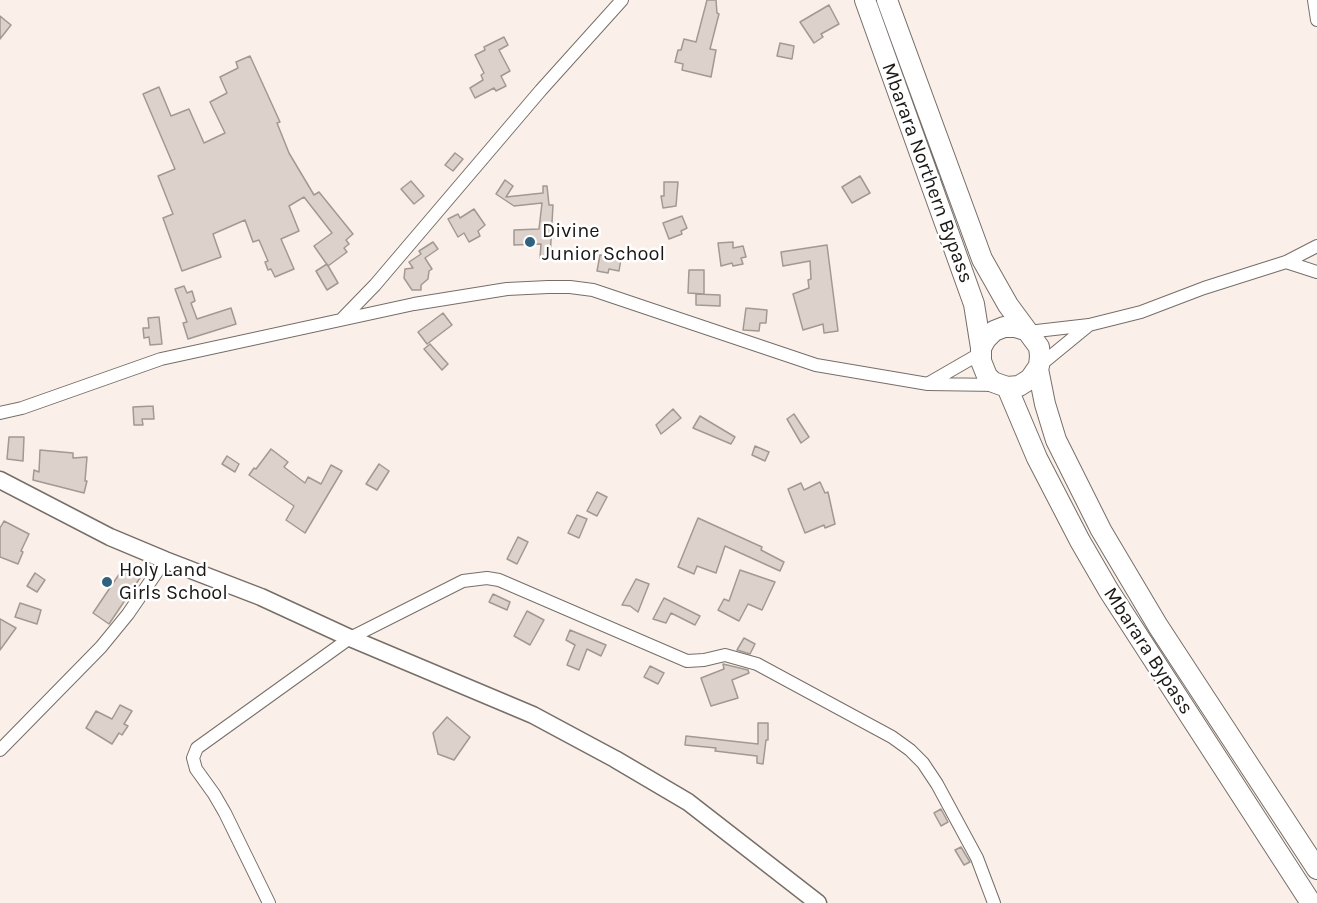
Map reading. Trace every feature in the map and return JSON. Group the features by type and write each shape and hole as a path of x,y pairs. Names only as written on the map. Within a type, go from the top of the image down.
{"highway":[{"name":"Mbarara Northern Bypass","path":"865,0 974,304 981,351"},
{"path":"886,0 981,259 1026,331 1039,347 1038,368 1030,379 1019,386 1004,386 987,376 981,361 981,351 986,339 994,331 1004,327 1026,331"},
{"name":"Mbarara Bypass","path":"1038,368 1045,404 1056,440 1101,530 1158,626 1317,869"},
{"name":"Mbarara Bypass","path":"1004,386 1037,458 1108,591 1311,903"}],"main road":[{"path":"0,480 81,522 165,560 261,597 350,638 533,715 688,802 818,903"}],"street":[{"path":"341,319 375,285 541,90 622,0"},
{"path":"1314,0 1317,20"},
{"path":"1026,331 1089,325 1140,312 1204,288 1286,262 1317,246"},
{"path":"1286,262 1317,272"},
{"path":"0,413 22,408 161,359 341,319 507,289 570,287 593,290 816,365 928,384 1004,386"},
{"path":"1038,368 1089,325"},
{"path":"928,384 981,351"},
{"path":"0,750 101,647 128,615 165,560"},
{"path":"269,903 225,813 196,769 193,762 194,754 202,745 350,638 463,581 488,578 499,580 687,661 725,655 757,664 892,737 917,756 937,784 977,858 994,903"}],"building":[{"path":"707,0 716,0 719,14 710,49 716,50 711,77 682,70 683,64 675,62 684,39 696,42"},
{"path":"829,5 839,24 821,34 823,37 814,43 800,22"},
{"path":"0,16 11,25 0,39"},
{"path":"504,37 508,45 499,50 510,71 501,76 506,86 496,91 494,88 475,98 470,88 483,80 481,75 484,73 475,55 485,50 484,47"},
{"path":"780,43 794,46 792,59 777,56"},
{"path":"250,56 280,122 277,123 289,153 314,195 319,192 353,234 346,240 349,244 344,248 347,252 328,266 314,246 332,233 304,197 289,206 299,231 281,239 294,269 275,277 271,269 268,270 265,262 268,261 259,240 253,242 245,220 213,234 221,257 182,271 163,218 173,214 158,176 175,169 143,94 159,87 171,116 189,109 204,143 225,133 210,102 227,93 220,77 238,68 236,62"},
{"path":"455,153 463,159 453,171 445,165"},
{"path":"860,176 870,193 852,203 842,187"},
{"path":"505,180 513,186 506,197 543,193 543,186 547,186 549,205 553,205 550,258 540,258 541,244 514,245 514,230 539,229 542,203 514,206 496,194"},
{"path":"411,181 424,196 414,204 401,189"},
{"path":"664,182 678,182 676,206 663,208 661,196 664,196"},
{"path":"474,209 485,225 478,231 480,236 469,242 464,233 458,237 448,219 458,214 460,218"},
{"path":"682,216 687,228 681,231 682,234 669,239 663,223"},
{"path":"433,242 438,249 425,258 432,269 429,271 428,279 421,285 421,290 412,290 404,278 405,269 413,268 409,262 421,254 419,251"},
{"path":"733,242 733,248 743,246 746,257 741,258 743,264 733,266 732,263 721,266 718,243"},
{"path":"827,245 838,331 824,333 823,324 803,330 793,294 809,288 810,261 783,266 781,252"},
{"path":"600,255 621,259 619,271 609,269 608,273 597,271"},
{"path":"327,264 338,283 327,290 316,271"},
{"path":"689,270 704,270 704,294 688,293"},
{"path":"184,286 187,293 192,291 195,301 191,303 197,319 231,308 236,324 188,339 183,323 187,322 175,289"},
{"path":"696,294 720,295 720,306 696,305"},
{"path":"746,308 767,310 766,323 760,323 759,331 743,330"},
{"path":"443,313 452,325 427,344 418,332"},
{"path":"159,317 162,344 150,345 149,337 144,338 143,328 149,328 148,318"},
{"path":"430,344 448,364 442,370 424,349"},
{"path":"153,406 154,419 142,419 143,425 134,425 133,407"},
{"path":"673,409 681,418 661,434 656,425"},
{"path":"794,414 809,437 801,443 787,419"},
{"path":"700,416 735,437 731,444 693,428"},
{"path":"9,437 24,437 23,461 7,459"},
{"path":"755,446 769,452 765,461 752,455"},
{"path":"271,449 288,462 284,467 305,483 308,477 321,484 331,465 342,471 305,533 286,520 294,506 249,475"},
{"path":"40,450 73,453 73,458 87,457 85,481 87,481 84,493 33,480 34,470 39,472"},
{"path":"227,456 239,464 235,472 222,464"},
{"path":"379,464 389,471 377,490 366,484"},
{"path":"820,482 825,493 828,492 835,524 825,528 824,525 805,533 788,489 801,483 804,490"},
{"path":"597,492 607,497 597,516 587,511"},
{"path":"577,515 587,519 579,538 568,533"},
{"path":"698,518 762,547 761,550 784,562 780,571 725,546 716,573 697,566 694,574 678,567"},
{"path":"4,521 29,534 18,564 0,557 0,528"},
{"path":"518,537 528,542 517,564 507,559"},
{"path":"124,567 140,578 109,624 93,613"},
{"path":"740,570 775,582 762,610 748,604 739,621 718,610 724,599 729,601"},
{"path":"35,573 45,580 37,592 27,586"},
{"path":"636,579 649,584 638,612 630,606 622,605"},
{"path":"493,594 510,602 507,610 489,602"},
{"path":"664,598 700,616 695,625 671,613 666,623 653,619"},
{"path":"20,603 41,610 37,624 15,617"},
{"path":"527,611 544,620 530,645 514,636"},
{"path":"0,619 16,628 0,650"},
{"path":"570,630 606,645 601,656 587,649 579,670 567,665 575,645 566,640"},
{"path":"744,638 755,644 750,654 737,650"},
{"path":"723,664 748,670 749,673 732,680 738,698 711,706 701,678 724,669"},
{"path":"650,666 664,673 658,684 644,677"},
{"path":"120,705 132,711 124,724 128,726 122,735 119,733 112,744 86,728 96,711 112,719"},
{"path":"447,717 470,737 454,760 438,754 433,733"},
{"path":"758,723 768,723 768,740 766,740 763,764 757,763 757,756 685,745 686,736 758,744"},
{"path":"941,809 948,822 941,826 934,813"},
{"path":"961,847 970,862 964,865 955,850"}],"place":[{"name":"Divine Junior School","path":"530,242"},
{"name":"Holy Land Girls School","path":"107,582"}]}
